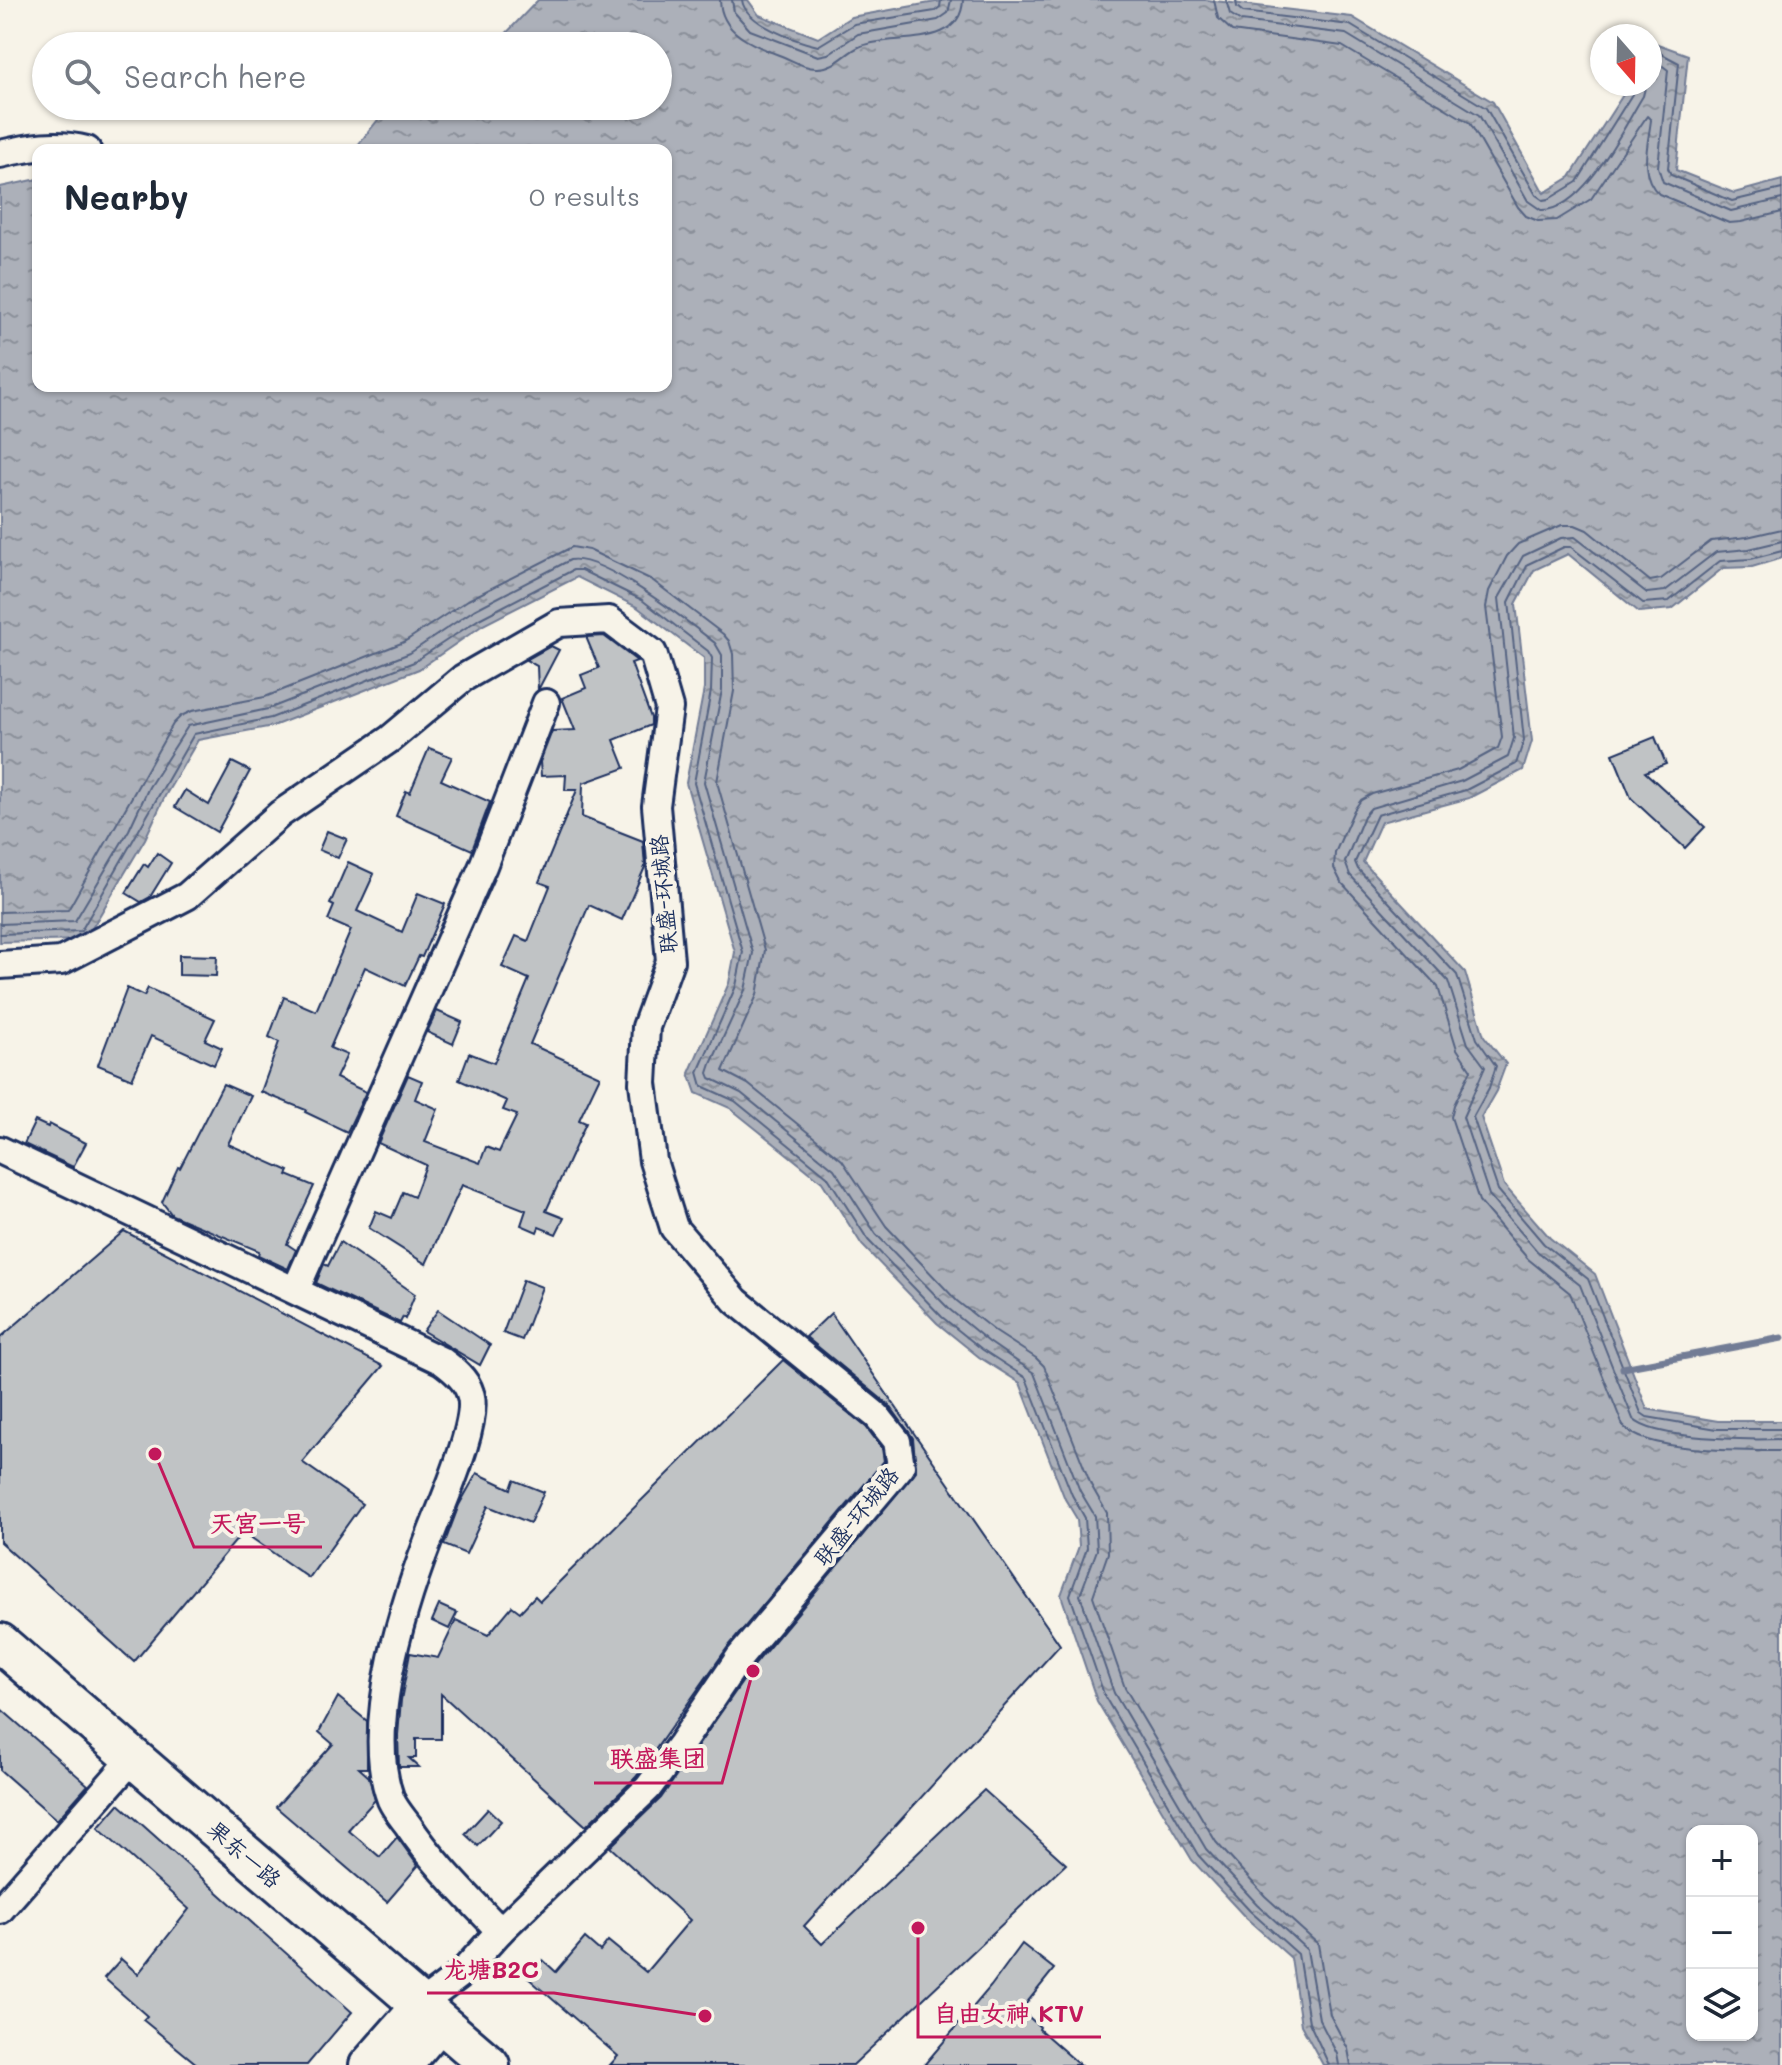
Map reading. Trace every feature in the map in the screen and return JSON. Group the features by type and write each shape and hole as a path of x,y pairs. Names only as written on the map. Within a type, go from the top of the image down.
{"main road":[{"name":"果东一路","path":"0,1643 490,2065"}],"street":[{"path":"0,154 32,146"},
{"name":"联盛-环城路","path":"0,965 61,961 187,896 280,814 390,739 463,678 559,623 609,620 653,653 669,708 656,806 670,961 646,1027 643,1083 653,1161 674,1228 736,1301 877,1416 897,1441 901,1466 739,1658 648,1788 500,1931 461,1974 431,2014"},
{"path":"296,1289 483,866 546,703"},
{"path":"0,1150 442,1361 458,1374 471,1393 471,1417 466,1437 401,1626 391,1666 381,1736 384,1771 392,1801 441,1867 500,1931"},
{"path":"0,1910 133,1758"},
{"path":"367,2065 431,2014"},
{"path":"405,2065 431,2014"}],"water":[{"path":"538,0 748,0 759,15 818,38 851,17 947,0 1206,0 1352,17 1493,102 1544,193 1570,177 1622,96 1662,96 1662,46 1688,55 1676,170 1734,193 1782,180 1782,558 1752,567 1723,568 1672,609 1639,612 1568,554 1534,570 1516,604 1532,741 1523,770 1469,798 1381,822 1363,862 1465,972 1484,1036 1506,1064 1496,1091 1481,1117 1504,1185 1550,1238 1595,1274 1647,1409 1718,1421 1782,1421 1782,2065 1323,2065 1301,2025 1291,1958 1245,1917 1192,1860 1097,1701 1061,1595 1079,1546 1077,1519 1065,1499 1020,1383 979,1357 937,1323 862,1245 822,1182 730,1108 696,1093 689,1073 729,983 735,952 686,783 704,689 704,658 637,607 577,577 483,625 419,669 273,726 198,740 165,796 145,839 85,940 0,942 0,187 32,180 32,392 672,392 672,144 359,144 378,120 672,120 672,32 507,32"}],"building":[{"path":"604,636 637,661 631,663 651,725 614,740 625,768 583,783 582,817 643,841 645,867 622,920 589,905 530,1044 600,1076 579,1120 586,1123 546,1211 564,1218 556,1234 539,1227 537,1232 521,1225 526,1210 462,1185 426,1264 369,1228 376,1211 392,1218 403,1192 414,1197 426,1165 378,1143 408,1075 422,1081 415,1099 438,1109 425,1142 480,1163 486,1147 499,1152 517,1115 503,1110 507,1101 459,1080 469,1053 494,1063 529,979 502,967 516,936 528,941 550,886 539,882 577,790 565,790 566,775 541,776 540,762 552,731 575,730 562,698 586,688 581,675 599,668 586,637"},
{"path":"551,646 559,650 538,690 537,666 526,660"},
{"path":"1655,737 1666,764 1645,772 1705,827 1685,848 1631,798 1613,754"},
{"path":"429,748 452,757 441,780 490,802 472,850 396,816 406,791 410,793"},
{"path":"232,762 250,771 217,832 175,807 185,790 209,805"},
{"path":"327,831 347,839 338,858 319,850"},
{"path":"157,853 171,863 150,897 141,902 126,893 144,864 148,867"},
{"path":"348,862 374,874 357,911 402,932 418,893 445,904 422,957 419,956 405,986 365,967 330,1048 347,1055 336,1078 366,1092 347,1132 306,1110 261,1092 279,1042 269,1037 284,997 316,1011 351,930 328,920 334,906 330,904"},
{"path":"179,955 217,956 216,976 179,975"},
{"path":"127,988 144,996 148,988 215,1019 205,1040 222,1048 214,1065 151,1036 132,1079 98,1065"},
{"path":"437,1011 462,1022 453,1044 427,1032"},
{"path":"223,1084 251,1096 228,1144 289,1171 287,1175 314,1186 287,1244 296,1250 288,1269 258,1255 259,1251 172,1215 162,1202"},
{"path":"35,1121 48,1127 49,1124 86,1143 73,1167 24,1144"},
{"path":"124,1231 383,1366 302,1462 362,1504 309,1578 243,1532 134,1662 0,1542 0,1338"},
{"path":"340,1242 415,1294 405,1319 403,1317 400,1323 316,1283 324,1264 328,1266"},
{"path":"523,1280 542,1287 522,1340 503,1333"},
{"path":"438,1310 490,1345 480,1365 423,1331"},
{"path":"831,1313 1060,1645 804,1926 822,1944 984,1790 1066,1864 853,2065 610,2065 618,2056 528,1978 543,1960 556,1972 585,1938 600,1951 608,1941 646,1972 690,1920 610,1847 661,1798 752,1668 916,1471 913,1438 890,1406 806,1337"},
{"path":"783,1360 866,1427 882,1448 884,1461 727,1648 636,1777 586,1826 441,1694 441,1739 416,1739 416,1758 409,1758 419,1767 399,1767 401,1700 410,1653 438,1658 456,1620 488,1635 512,1606 520,1612 535,1596 540,1601"},
{"path":"477,1473 511,1489 514,1480 544,1492 530,1523 488,1506 466,1554 444,1545 459,1505"},
{"path":"439,1605 457,1613 449,1629 432,1621"},
{"path":"338,1697 367,1721 367,1768 359,1768 369,1777 375,1800 348,1830 380,1857 397,1837 418,1866 387,1902 276,1807 333,1744 319,1732"},
{"path":"0,1708 88,1785 57,1820 0,1770"},
{"path":"119,1804 352,2012 307,2065 198,2065 143,2020 147,2016 104,1978 121,1959 138,1974 189,1909 98,1828"},
{"path":"488,1809 501,1821 478,1846 465,1834"},
{"path":"1022,1944 1054,1969 1021,2010 1080,2065 924,2065 991,1986"}],"waterway":[{"path":"1623,1368 1782,1338"}],"place":[{"name":"天宫一号","path":"155,1454"},
{"name":"联盛集团","path":"753,1671"},
{"name":"自由女神 KTV","path":"918,1928"},
{"name":"龙塘B2C","path":"705,2016"}]}
